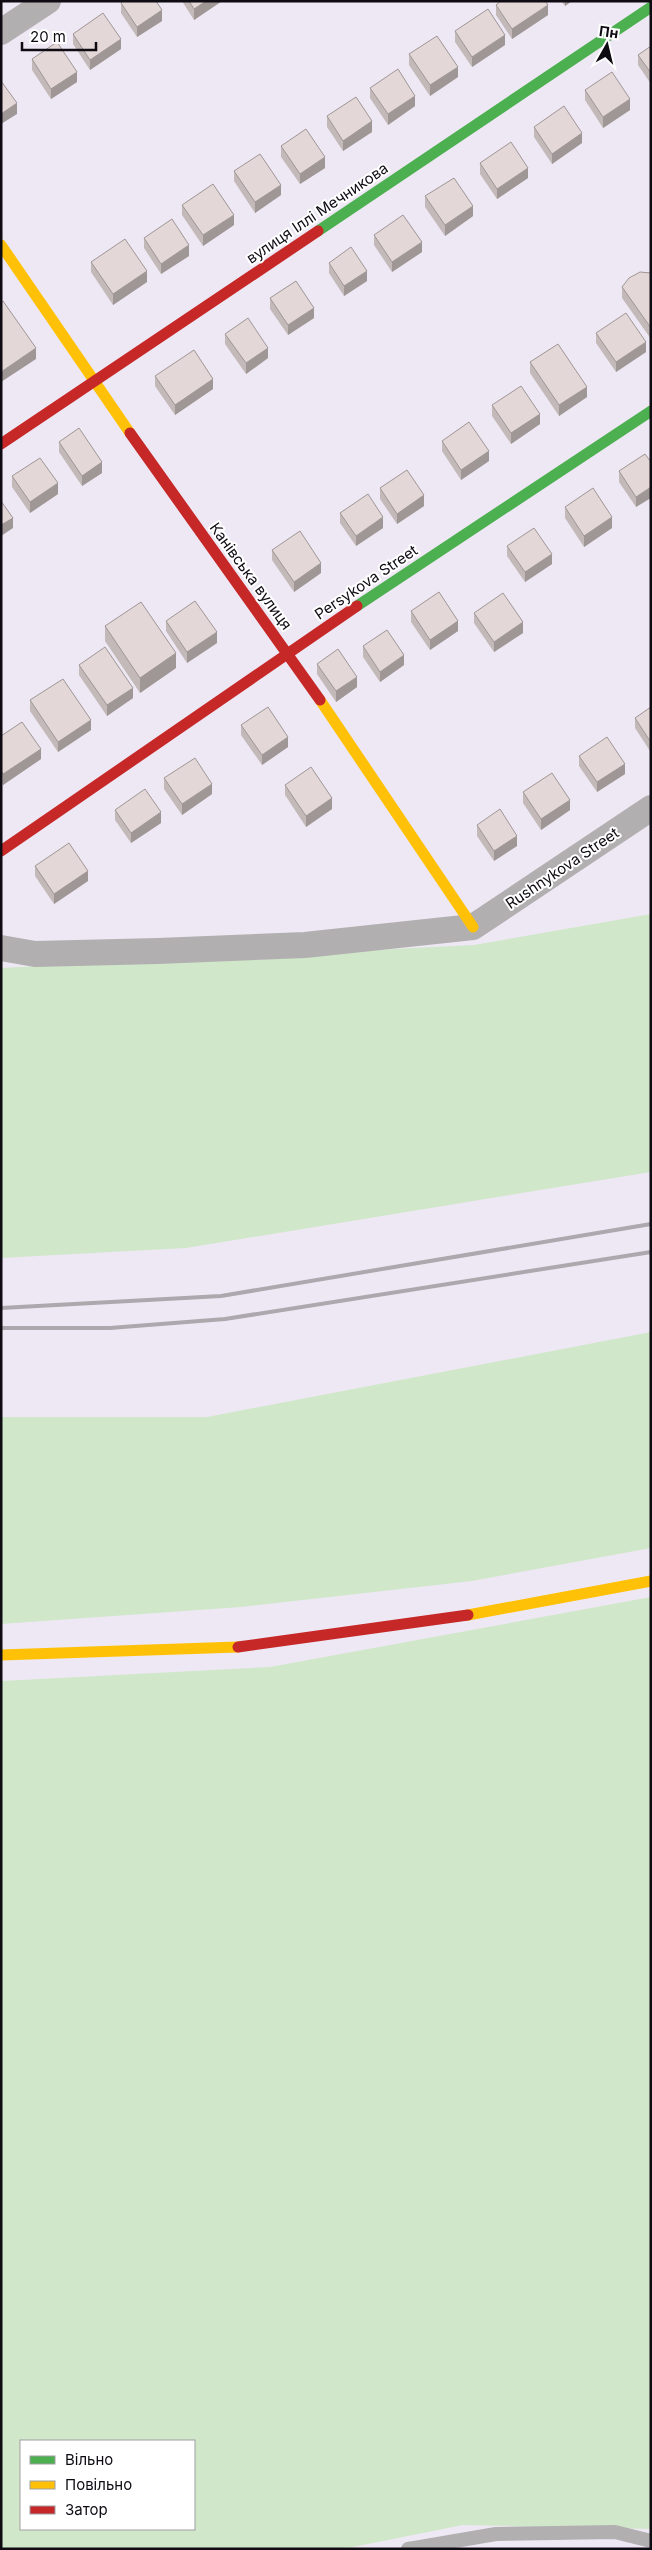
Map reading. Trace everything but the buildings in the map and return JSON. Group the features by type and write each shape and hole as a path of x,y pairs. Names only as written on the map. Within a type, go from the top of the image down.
{"street":[{"path":"1,32 48,1"},
{"name":"вулиця Іллі Мечникова","path":"1,444 651,7"},
{"name":"Канівська вулиця","path":"1,245 93,382 288,652 473,927"},
{"name":"Persykova Street","path":"1,851 288,652 651,411"},
{"name":"Rushnykova Street","path":"473,927 651,808"},
{"path":"1,948 36,954 197,950 305,944 473,927"},
{"path":"1,1655 247,1647 473,1614 651,1581"}],"lane":[{"path":"408,2549 496,2534 615,2532 651,2541"}],"green space":[{"path":"651,914 651,1172 186,1248 1,1258 1,968 474,945"},
{"path":"651,1332 651,1548 472,1581 241,1607 1,1624 1,1417 207,1417"},
{"path":"651,1597 651,2529 463,2525 343,2549 1,2549 1,1681 270,1667"}],"railway":[{"path":"1,1308 221,1296 651,1224"},
{"path":"1,1328 110,1328 225,1319 651,1252"}],"traffic: fast":[{"path":"318,231 651,7"},
{"path":"357,606 651,411"}],"traffic: slow":[{"path":"1,245 130,433"},
{"path":"320,700 473,927"},
{"path":"468,1615 651,1581"},
{"path":"1,1655 238,1647"}],"traffic: jam":[{"path":"1,444 318,231"},
{"path":"130,433 320,700"},
{"path":"1,851 357,606"},
{"path":"238,1647 468,1615"}]}
